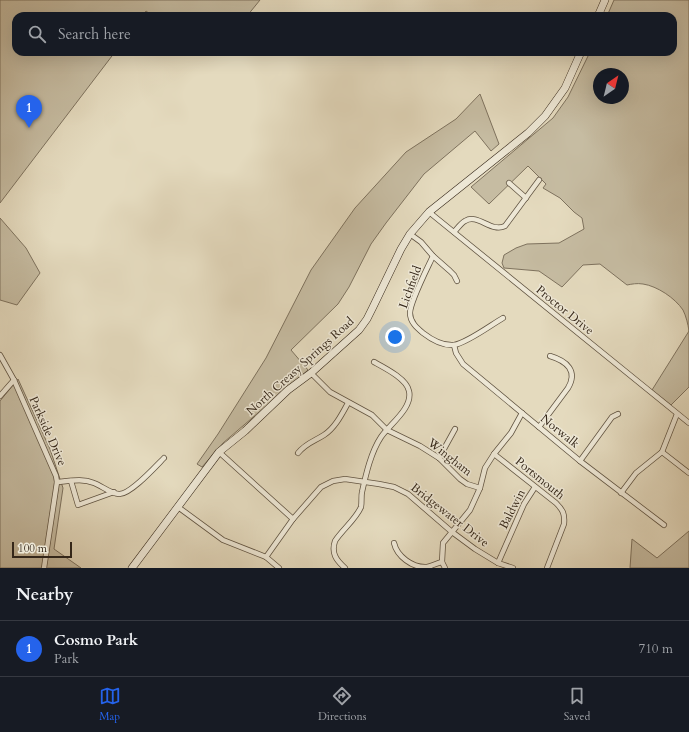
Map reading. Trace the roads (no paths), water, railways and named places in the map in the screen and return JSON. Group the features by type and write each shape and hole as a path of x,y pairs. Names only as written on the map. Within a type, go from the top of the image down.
{"street":[{"path":"600,12 605,0"},
{"name":"North Creasy Springs Road","path":"132,568 219,452 245,431 288,390 311,373 350,338 367,319 401,249 410,234 429,212 537,124 555,103 565,88 579,56"},
{"path":"454,232 464,222 470,219 474,219 498,228 502,227 509,222 539,180"},
{"path":"509,183 526,198"},
{"name":"Proctor Drive","path":"429,212 689,423"},
{"path":"410,234 421,242 432,256 454,275 457,281"},
{"name":"Lichfield","path":"432,256 413,302 410,312 410,320 431,339 443,344 454,345"},
{"path":"454,345 466,340 503,318"},
{"name":"Norwalk","path":"454,345 456,353 463,364 621,493 664,525"},
{"name":"Parkside Drive","path":"0,355 14,380 58,482 44,568"},
{"path":"539,427 568,388 572,376 568,366 558,358 550,356"},
{"path":"345,568 337,560 333,551 335,541 361,506 364,481 375,449 381,437 408,403 409,391 406,385 389,370 374,362"},
{"name":"Wingham","path":"311,373 330,392 348,403 362,408 372,415 387,430 420,446 439,458 460,479 468,484 480,488"},
{"path":"0,396 14,380"},
{"path":"298,453 305,445 325,435 333,427 348,403"},
{"path":"445,568 442,562 443,543 470,510 480,488 485,468 511,433 522,413"},
{"path":"580,460 612,417 618,414"},
{"path":"621,493 636,473 662,452 677,414"},
{"path":"439,458 455,429"},
{"path":"219,452 292,519"},
{"path":"662,452 689,473"},
{"name":"Portsmouth","path":"494,454 561,508 565,517 564,524 547,568"},
{"path":"58,482 83,480 95,483 119,494 126,493 164,458"},
{"name":"Bridgewater Drive","path":"266,557 292,519 321,487 333,481 345,478 394,487 408,494 475,550 498,563 513,568"},
{"path":"71,481 78,505 114,492"},
{"name":"Baldwin","path":"498,563 524,504 535,487"},
{"path":"178,507 223,540 266,557 278,568"},
{"path":"394,543 396,550 405,560 414,566 426,567 442,562"}],"place":[{"name":"Cosmo Park","path":"29,128"}]}
